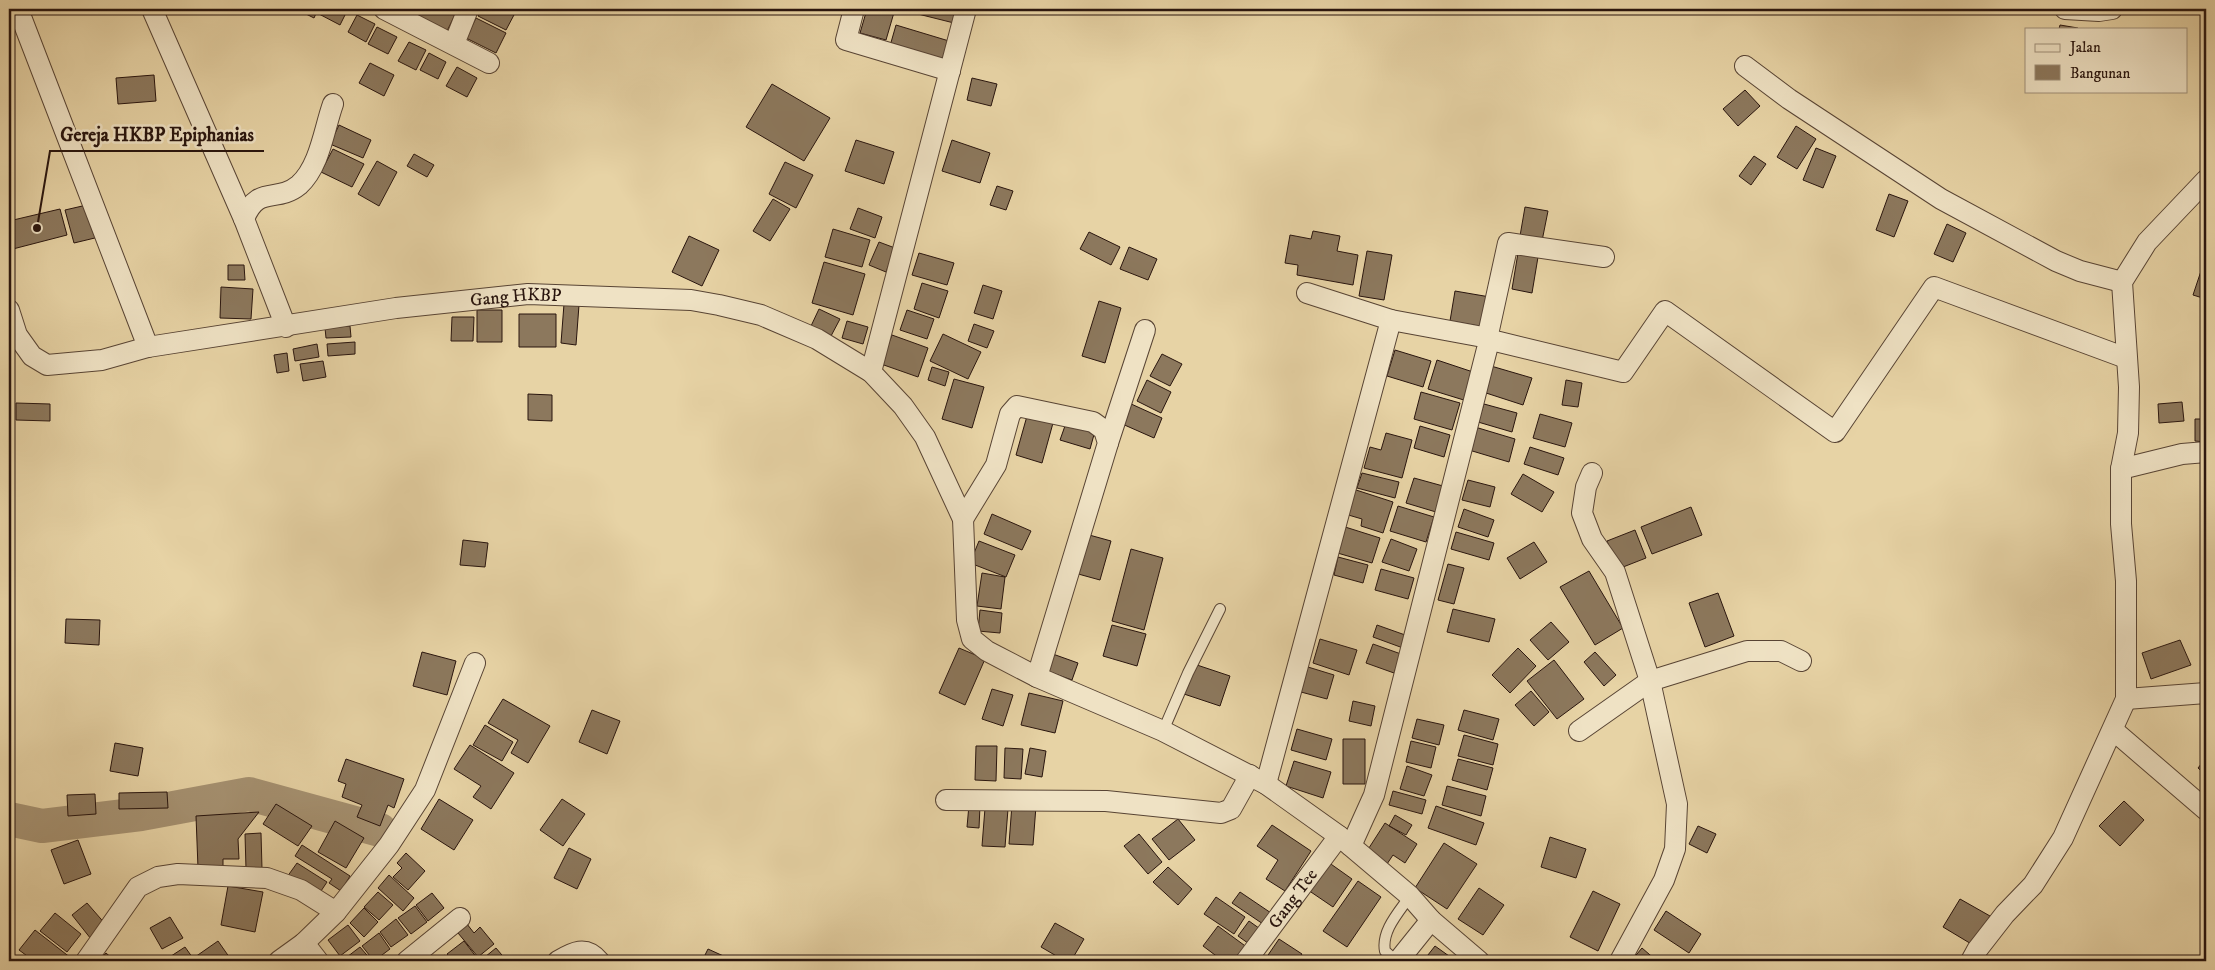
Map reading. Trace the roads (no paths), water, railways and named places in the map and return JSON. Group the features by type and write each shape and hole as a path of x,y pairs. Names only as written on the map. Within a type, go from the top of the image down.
{"street":[{"path":"18,9 148,347"},
{"path":"152,9 244,219 286,327"},
{"path":"384,9 489,63"},
{"path":"454,44 468,9"},
{"path":"854,9 846,40 950,71"},
{"path":"871,372 966,9"},
{"path":"2065,9 2098,12 2112,9"},
{"path":"1745,66 1788,99 1942,199 2056,261 2122,282"},
{"path":"244,219 248,208 256,199 287,192 298,185 308,174 315,161 333,104"},
{"path":"1971,961 1977,950 2005,914 2033,885 2063,838 2114,730 2126,699 2126,581 2121,524 2121,469 2128,433 2129,387 2122,282 2147,242 2206,180"},
{"name":"Gang Tee","path":"1246,961 1345,841 1374,795 1488,345 1487,339 1508,243 1604,257"},
{"path":"1307,293 1391,320 1483,336 1487,339 1622,372 1665,311 1835,432 1934,287 2126,358"},
{"name":"Gang HKBP","path":"9,310 17,335 32,356 47,365 102,360 148,347 286,327 396,308 528,294 691,300 719,305 761,315 816,339 871,372 903,406 925,437 964,519"},
{"path":"946,800 1106,801 1221,813 1230,809 1258,780 1391,320"},
{"path":"1037,677 1108,443 1145,330"},
{"path":"1108,443 1104,430 1093,422 1016,406 1010,414 996,465 964,519 967,620 972,638 987,652 1037,677 1163,731 1258,780 1345,841 1410,896 1432,920 1479,961"},
{"path":"2121,469 2182,454 2206,452"},
{"path":"1592,473 1586,487 1582,513 1592,539 1615,572 1650,680 1677,804 1675,849 1664,880 1620,961"},
{"path":"1579,731 1650,680 1747,651 1781,651 1801,661"},
{"path":"279,961 304,943 336,912 389,845 425,790 475,664"},
{"path":"2126,699 2206,693"},
{"path":"2114,730 2206,810"},
{"path":"86,961 138,888 158,877 178,874 267,878 300,890 336,912"},
{"path":"407,961 460,918"},
{"path":"1397,961 1432,920"},
{"path":"304,943 318,961"},
{"path":"558,961 580,951 589,952 599,961"}],"lane":[{"path":"1163,731 1188,673 1220,609"},
{"path":"1397,961 1385,951 1384,940 1386,932 1410,896"}],"waterway":[{"path":"9,819 42,826 141,814 249,794 380,830"}],"place":[{"name":"Gereja HKBP Epiphanias","path":"37,228"}]}
